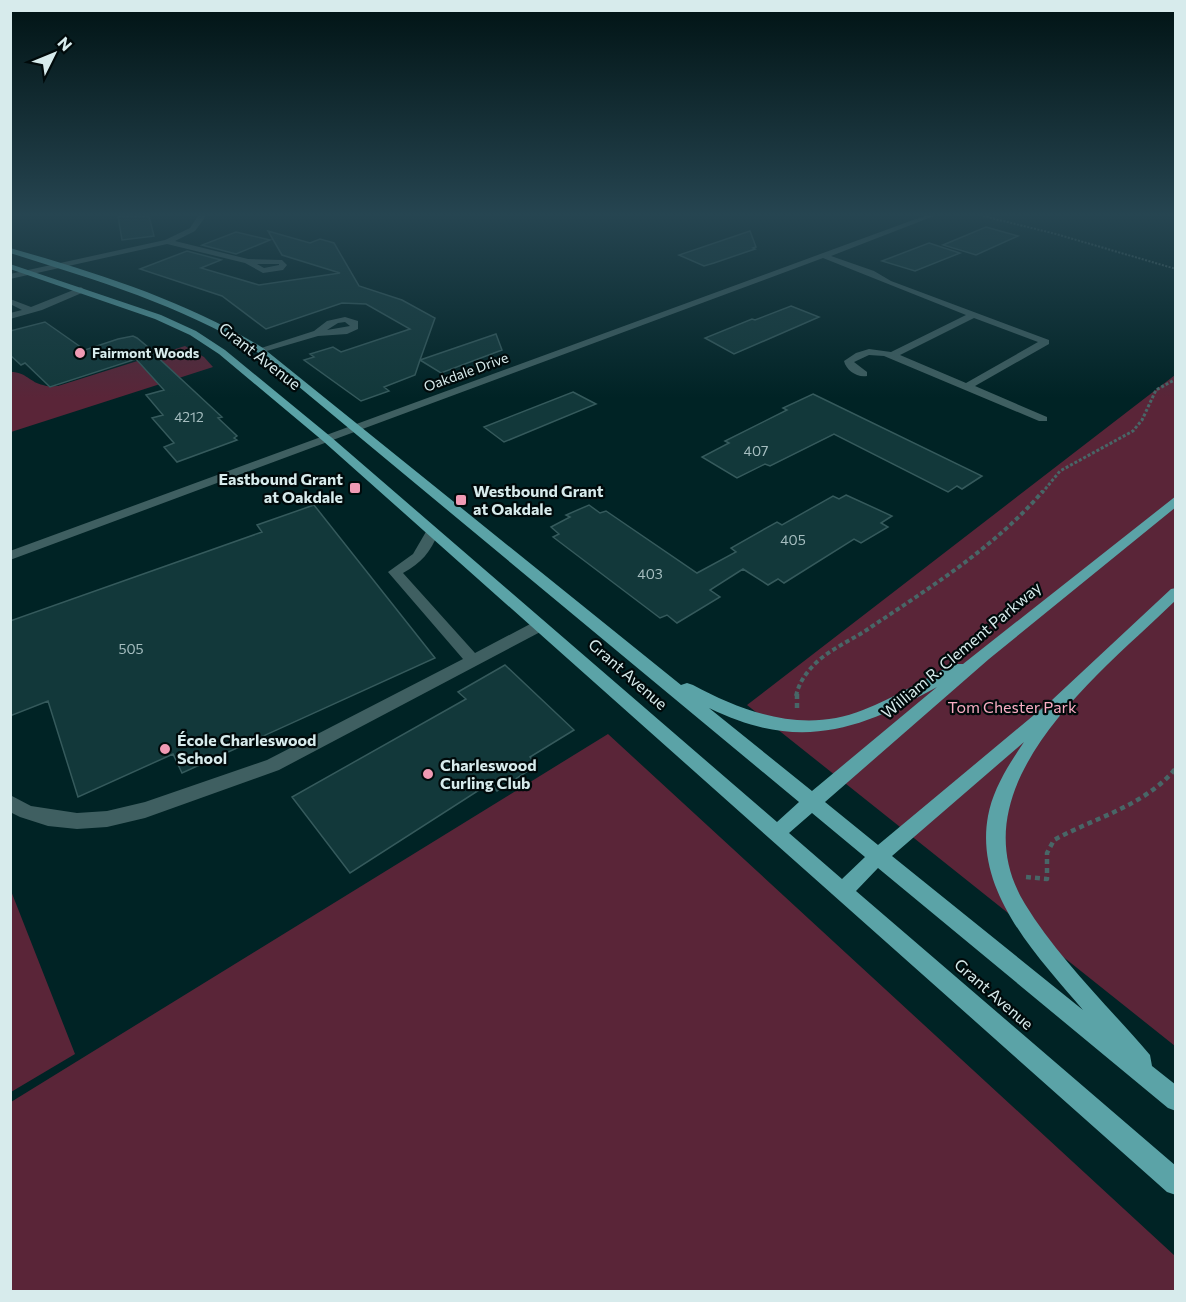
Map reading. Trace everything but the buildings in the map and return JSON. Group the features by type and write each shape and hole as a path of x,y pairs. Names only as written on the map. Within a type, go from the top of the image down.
{"main road":[{"name":"Grant Avenue","path":"41,277 158,317 193,333 222,352 327,439 775,834 1176,1183"},
{"name":"Grant Avenue","path":"90,277 206,318 260,350 1173,1097"},
{"name":"William R. Clement Parkway","path":"775,834 842,774 984,655 1176,500"},
{"path":"843,891 879,855 1058,704 1176,592"},
{"path":"655,672 721,707 752,719 776,724 816,724 841,722 867,715 984,655"},
{"path":"1058,704 1008,784 997,815 994,847 1001,874 1016,909 1051,956 1173,1097"}],"street":[{"name":"Oakdale Drive","path":"10,556 765,277"},
{"path":"878,277 1046,342 966,387"},
{"path":"10,316 81,290"},
{"path":"10,300 30,310"},
{"path":"892,355 974,315"},
{"path":"260,350 317,333"},
{"path":"862,374 850,366 849,361 861,353 872,351 892,355 1043,419"},
{"path":"432,532 424,552 395,572 474,661"},
{"path":"10,802 38,815 77,821 107,819 145,810 273,765 539,626"}],"path":[{"path":"796,699 803,677 812,666 1009,528 1060,471 1132,431 1142,420 1156,390 1176,379"},
{"path":"1001,874 1047,879 1047,855 1049,846 1054,840 1129,805 1162,784 1176,768"}],"green space":[{"path":"185,346 204,357 213,367 11,432 11,372 21,374 45,386 58,386"},
{"name":"Tom Chester Park","path":"1175,375 1175,1046 747,705"},
{"path":"608,734 1175,1256 1175,1291 11,1291 11,1102"},
{"path":"11,891 75,1054 10,1092"}],"place":[{"name":"Fairmont Woods","path":"80,353"},
{"name":"Eastbound Grant at Oakdale","path":"355,488"},
{"name":"Westbound Grant at Oakdale","path":"461,500"},
{"name":"École Charleswood School","path":"165,749"},
{"name":"Charleswood Curling Club","path":"428,774"}]}
